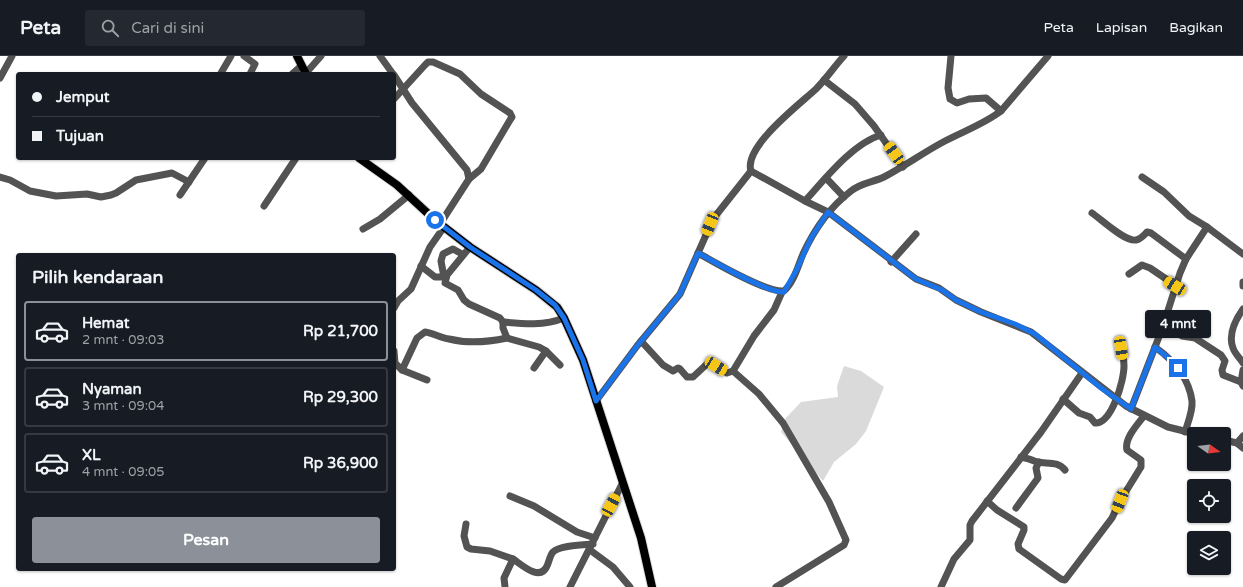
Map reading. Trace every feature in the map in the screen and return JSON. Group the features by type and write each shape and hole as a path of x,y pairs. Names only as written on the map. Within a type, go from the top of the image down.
{"main road":[{"path":"296,56 305,72"},
{"path":"362,160 409,195 442,225 470,247 550,300 557,307 564,318 583,360 622,484 641,538 652,587"}],"street":[{"path":"0,78 12,56"},
{"path":"222,72 231,56"},
{"path":"244,56 255,64 251,72"},
{"path":"308,72 321,56"},
{"path":"380,56 392,72"},
{"path":"596,401 641,341 680,294 710,224 717,212 752,171 751,159 757,148 785,115 824,80 844,56"},
{"path":"951,56 948,88 950,99 957,103 969,99 986,98 1001,111"},
{"path":"641,341 663,365 673,371 679,368 689,378 708,363 713,364 727,372 733,371 754,336 774,310 782,292 786,290 811,238 828,212 855,188 881,178 903,167 944,141 984,122 1001,111 1048,56"},
{"path":"396,96 428,62 433,62 460,74 481,94 512,115 481,169 469,179 442,225 430,247 411,289 396,304"},
{"path":"294,72 301,66"},
{"path":"396,78 402,89 419,112 467,170 469,179"},
{"path":"824,80 855,104 881,135 903,167"},
{"path":"805,201 842,160 870,140 881,135"},
{"path":"180,195 204,160"},
{"path":"264,206 295,160"},
{"path":"752,171 805,201 828,212 891,262 916,279 942,290 981,312 1031,332 1131,409 1144,416 1185,432 1192,401 1189,391 1178,368 1155,347"},
{"path":"0,177 10,180 30,191 56,196 88,194 101,197 116,193 136,180 172,173 189,182"},
{"path":"1142,177 1164,192 1189,216 1207,227 1243,254"},
{"path":"826,178 844,197"},
{"path":"363,229 380,219 409,195"},
{"path":"1092,213 1131,240 1140,239 1147,232 1152,233 1186,259"},
{"path":"1131,409 1163,326 1175,286 1186,259 1207,227"},
{"path":"891,262 916,234"},
{"path":"445,277 462,254 470,247"},
{"path":"462,254 453,249 443,254 441,261 445,282 458,290 464,300 500,318 503,322 507,338"},
{"path":"698,253 742,277 782,292"},
{"path":"1128,274 1142,265 1150,268 1175,286"},
{"path":"421,266 435,277 445,277"},
{"path":"1243,310 1232,330 1231,340 1232,347 1243,364"},
{"path":"503,322 543,324 555,322 564,318"},
{"path":"1163,326 1182,336 1195,338 1221,355 1225,361 1222,370 1223,375 1242,384 1243,370"},
{"path":"402,370 417,338 425,332 449,339 468,342 488,342 507,338 539,347 546,351 560,365"},
{"path":"1063,399 1079,413 1090,417 1096,423 1104,420 1117,399 1124,366 1119,342"},
{"path":"534,368 546,351"},
{"path":"396,363 402,370 427,380"},
{"path":"733,371 759,394 783,423 829,502 846,540 844,545 776,587"},
{"path":"941,587 954,559 970,540 970,526 972,521 1041,432 1082,372"},
{"path":"987,502 1024,527 1018,544 1020,549 1061,579 1065,580 1109,523 1120,501 1141,467 1141,460 1127,450 1126,446 1144,416"},
{"path":"1240,446 1243,436"},
{"path":"1021,457 1039,462 1053,462 1066,470"},
{"path":"1016,508 1038,478 1036,468 1039,462"},
{"path":"570,587 622,484"},
{"path":"510,496 534,506 577,532 592,544 630,587"},
{"path":"466,524 464,536 467,547 471,549 490,551 513,560 530,571 538,573 546,570 551,554 555,550 592,544"},
{"path":"505,587 504,578 513,560"}],"shaded area":[{"path":"844,366 861,371 884,387 866,431 856,444 834,462 823,481 781,432 785,419 801,402 838,397 837,386"}],"route":[{"path":"435,220 470,247 536,290 557,307 564,318 583,360 596,401 637,346 680,294 698,253 748,280 776,291 784,292 797,269 811,238 828,212 891,262 916,279 942,290 956,300 981,312 1015,324 1035,334 1101,388 1131,409 1155,347 1166,355 1178,368"}]}
